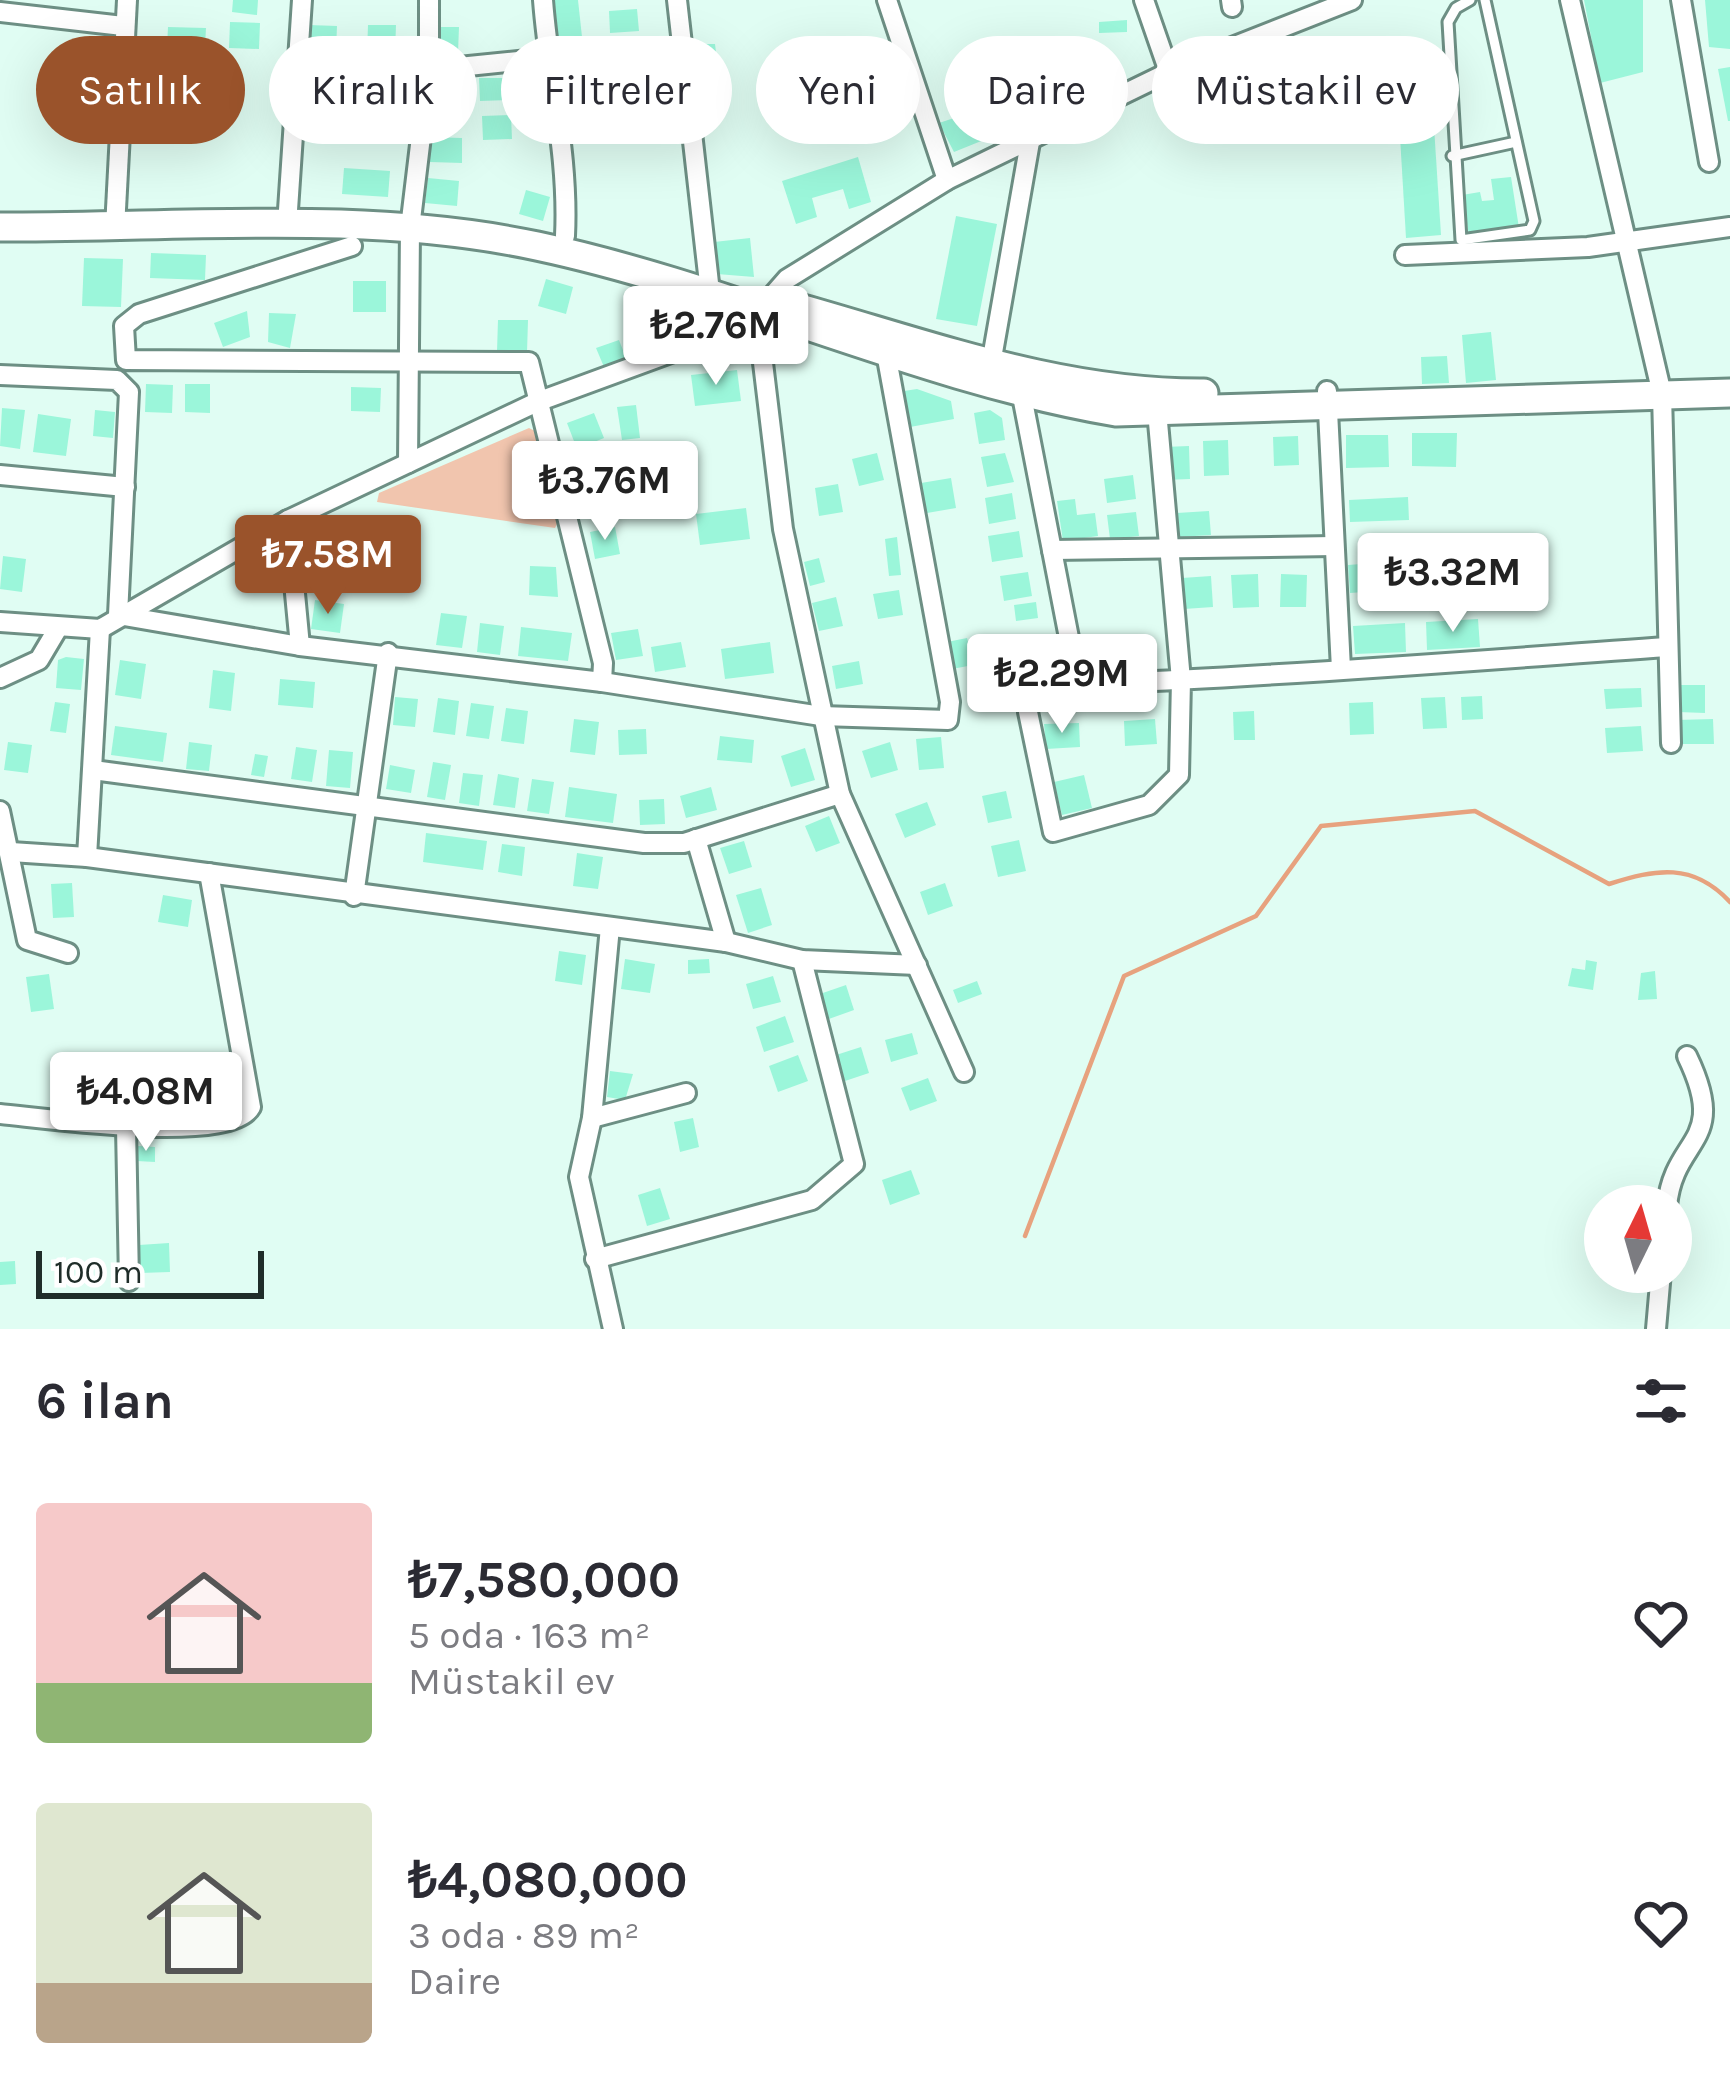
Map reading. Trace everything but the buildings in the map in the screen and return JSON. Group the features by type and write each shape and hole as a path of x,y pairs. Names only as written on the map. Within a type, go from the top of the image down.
{"main road":[{"path":"0,210 115,220"},
{"path":"0,227 286,217 412,221 566,236 709,284 886,353 1022,396 1116,412 1661,387 1730,377"},
{"path":"412,221 541,246 761,306 1106,390 1329,400"},
{"path":"1661,387 1730,393"}],"street":[{"path":"115,220 127,0"},
{"path":"300,36 302,0"},
{"path":"429,0 429,36"},
{"path":"543,0 546,36"},
{"path":"677,0 709,284"},
{"path":"887,0 947,180"},
{"path":"1144,0 1156,36"},
{"path":"1260,36 1352,0"},
{"path":"1570,0 1661,387 1671,743"},
{"path":"1682,0 1709,162"},
{"path":"0,12 123,26"},
{"path":"286,217 292,144"},
{"path":"408,464 412,221 421,144"},
{"path":"564,144 566,236"},
{"path":"0,622 100,629 288,520 537,402 695,344 761,306 947,180 1026,144"},
{"path":"991,364 1030,144"},
{"path":"1405,254 1628,243 1730,227"},
{"path":"117,380 126,361 124,326 139,314 352,246"},
{"path":"761,306 783,530 840,794 964,1072"},
{"path":"118,615 300,646 388,653 821,716 948,720 950,702 886,353"},
{"path":"126,361 410,358 530,362 602,663 602,682"},
{"path":"0,375 117,380 129,392 118,615"},
{"path":"1022,396 1078,684"},
{"path":"1329,400 1341,669"},
{"path":"1157,411 1181,680 1179,775 1149,806 1053,832 1030,700 1042,691 1078,684 1181,680 1667,647"},
{"path":"0,475 125,487"},
{"path":"288,520 300,646"},
{"path":"1052,550 1334,546"},
{"path":"0,678 39,660 58,628"},
{"path":"87,857 100,629"},
{"path":"355,896 388,653"},
{"path":"92,770 644,843 696,839 840,794"},
{"path":"0,811 27,940 68,953"},
{"path":"696,839 726,942"},
{"path":"11,852 87,857 726,942 802,959 916,965"},
{"path":"0,1114 126,1127 229,1124 251,1107 209,873"},
{"path":"610,927 592,1118 579,1177 613,1329"},
{"path":"595,1258 812,1200 854,1164 802,959"},
{"path":"1670,1185 1706,1120 1704,1089 1687,1056"},
{"path":"592,1118 686,1093"},
{"path":"126,1127 130,1281"},
{"path":"1656,1329 1659,1293"}],"lane":[{"path":"1470,0 1456,8 1448,22 1452,155 1461,240 1530,230 1534,221 1485,0"},
{"path":"1452,155 1516,142"}],"shaded area":[{"path":"529,428 537,432 559,520 555,528 377,502 379,493"}],"waterway":[{"path":"1025,1236 1124,976 1256,916 1321,826 1475,811 1609,884 1673,872 1702,880 1730,902"}]}
